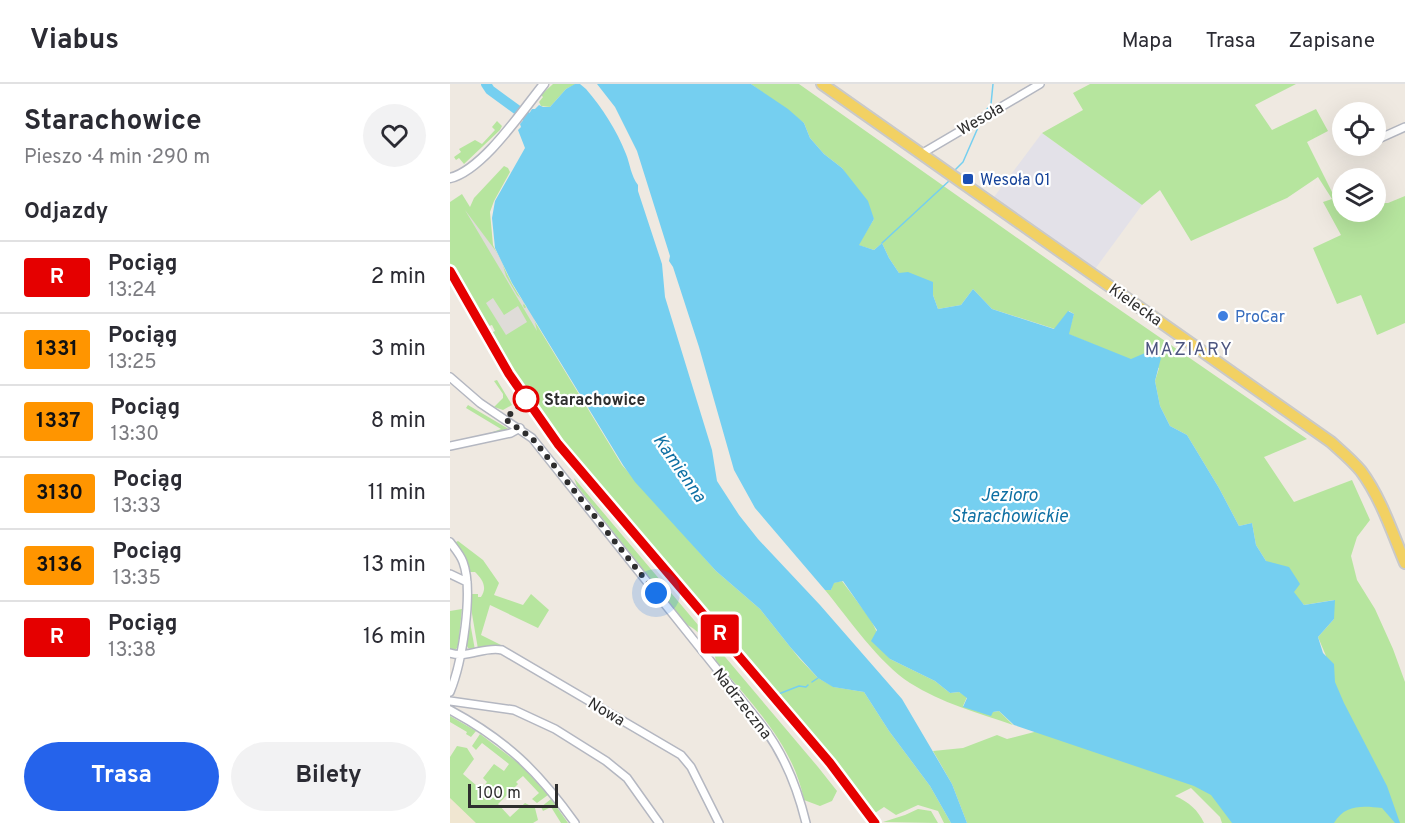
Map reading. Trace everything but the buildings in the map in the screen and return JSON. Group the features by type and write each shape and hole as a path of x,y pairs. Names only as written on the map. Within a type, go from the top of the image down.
{"main road":[{"name":"Kielecka","path":"822,84 1330,442 1347,456 1369,483 1405,563"}],"street":[{"path":"450,178 476,165 544,84"},
{"name":"Wesoła","path":"921,154 1040,84"},
{"path":"1386,136 1405,127"},
{"name":"Nadrzeczna","path":"450,377 490,411"},
{"name":"Nadrzeczna","path":"450,383 471,401 520,428 532,438 771,736 790,770 806,823"},
{"path":"450,446 503,435 520,428"},
{"path":"450,542 464,563 467,582 461,655 450,692"},
{"path":"450,573 467,582"},
{"name":"Nowa","path":"461,655 489,648 502,650 681,755 691,767 719,823"},
{"path":"450,653 461,655"},
{"path":"450,701 514,710 555,729 606,761 627,778 659,823"},
{"path":"450,710 487,732 532,768 575,823"}],"shaded area":[{"path":"1042,133 1142,205 1095,269 994,197"},
{"path":"465,210 495,250 506,276 517,295 525,303 524,308 528,307 534,318 537,331"},
{"path":"493,298 504,315 518,306 527,322 506,335 486,303"},
{"path":"450,794 478,823 450,823"}],"green space":[{"path":"553,84 576,84 566,89 550,107 541,106 539,102 543,97 541,95"},
{"path":"751,84 799,84 1307,439 1264,457 1294,502 1352,480 1370,520 1357,537 1351,556 1357,580 1375,609 1405,682 1405,823 1222,823 1220,817 1191,788 1175,796 1192,807 1204,823 967,823 952,784 933,751 963,748 997,735 1007,739 1326,656 1318,637 1334,619 1334,600 1304,605 1266,561 1256,545 1252,523 1239,526 1187,435 1170,426 1160,406 1155,381 1159,368 1131,360 1068,334 1074,314 1069,311 1055,329 992,309 973,289 961,305 938,309 933,295 899,273 882,243 874,250 858,245 874,219 842,168 824,154 810,138 804,123"},
{"path":"1090,84 1296,84 1255,105 1272,130 1316,109 1328,131 1307,142 1332,192 1332,199 1318,177 1287,198 1191,241 1160,190 1142,205 1042,133 1083,110 1073,93"},
{"path":"497,121 502,126 500,130 464,164 459,158 456,160 454,157 461,152 459,149 475,140 482,144 495,130 492,127"},
{"path":"504,166 510,172 490,212 493,245 512,284 622,465 716,571 760,609 818,678 834,687 864,692 889,731 930,786 951,823 944,823 938,811 918,805 896,815 884,807 875,813 783,701 780,693 770,687 572,454 525,387 523,388 491,333 495,331 492,325 486,327 450,263 450,202 462,194 470,207 474,198"},
{"path":"1405,196 1405,323 1377,335 1361,295 1337,304 1313,248 1341,235 1334,222 1386,222 1386,203"},
{"path":"1332,199 1332,218 1323,202"},
{"path":"497,380 512,405 503,410 494,407 503,398 503,394 494,381"},
{"path":"468,405 509,431 491,437 490,433 501,429 466,408"},
{"path":"574,478 818,767 837,791 832,801 820,806 804,800 791,761 769,725 716,661 713,651 705,640 687,625 577,486"},
{"path":"458,541 483,560 499,583 494,595 523,605 531,594 549,610 538,628 490,605 481,635 503,646 478,649 471,608 472,594 478,594 478,597 481,597 484,587 482,580 475,572 468,572 464,556 454,543"},
{"path":"842,581 871,620 890,659 935,681 950,693 959,692 967,697 963,706 993,712 999,711 1013,725 934,696 898,674 865,640 825,590 831,590 833,583"},
{"path":"462,609 458,647 454,651 450,650 450,611"},
{"path":"468,611 475,650 468,648 466,644"},
{"path":"450,716 476,731 471,737 450,722"},
{"path":"480,734 521,765 548,795 537,803 532,799 539,793 523,776 498,804 510,817 525,803 535,808 538,820 533,823 476,823 450,798 450,757 457,746 467,748 474,759 463,774 477,786 479,784 483,787 487,782 483,778 494,764 504,771 509,764 482,743 476,750 472,746"},
{"path":"551,799 568,823 561,823 551,807 543,811 541,807"},
{"path":"918,809 931,811 938,823 883,822 905,815"}],"water":[{"path":"580,84 586,89 609,120 638,185 662,264 665,297 712,450 717,481 758,539 820,605 902,699 952,784 967,823 951,823 930,786 889,731 864,692 833,687 818,678 760,609 716,571 635,482 512,283 495,248 492,218 495,201 525,148 518,130 521,127 520,124 532,109 539,105 550,107 566,89"},
{"name":"Jezioro Starachowickie","path":"597,84 751,84 804,123 810,138 824,154 842,168 868,201 874,219 859,245 874,250 882,243 899,273 908,272 933,282 933,295 938,309 961,305 973,289 992,309 1054,329 1068,311 1074,314 1069,334 1131,359 1152,350 1161,358 1155,381 1160,406 1170,426 1187,435 1239,526 1252,523 1256,545 1266,561 1289,567 1300,584 1294,592 1304,605 1335,600 1334,619 1318,637 1323,653 1334,664 1335,682 1387,786 1400,823 1395,823 1382,808 1368,807 1349,809 1343,812 1334,823 1232,823 1211,795 1194,786 1014,725 999,711 993,712 991,716 963,707 967,698 959,692 950,693 935,681 890,659 871,641 877,630 843,581 834,583 831,590 825,590 755,508 734,470 699,347 673,267 669,261 670,256 637,151 615,107"}],"waterway":[{"name":"Kamienna","path":"486,84 490,90 527,117 533,128"},
{"path":"984,113 991,104 993,84"},
{"path":"955,170 963,162 980,123"},
{"path":"882,243 949,181"},
{"path":"812,682 818,678"},
{"path":"776,695 808,685"}],"railway":[{"path":"450,271 509,374 558,444 830,763 875,823"}],"train":[{"name":"R","path":"450,271 509,374 558,444 830,763 875,823"}],"place":[{"name":"Wesoła 01","path":"968,179"},
{"name":"ProCar","path":"1223,316"},
{"name":"Starachowice","path":"526,399"}],"district":[{"name":"MAZIARY","path":"1189,349"}],"route":[{"path":"526,399 505,419 532,438 656,593"}]}
